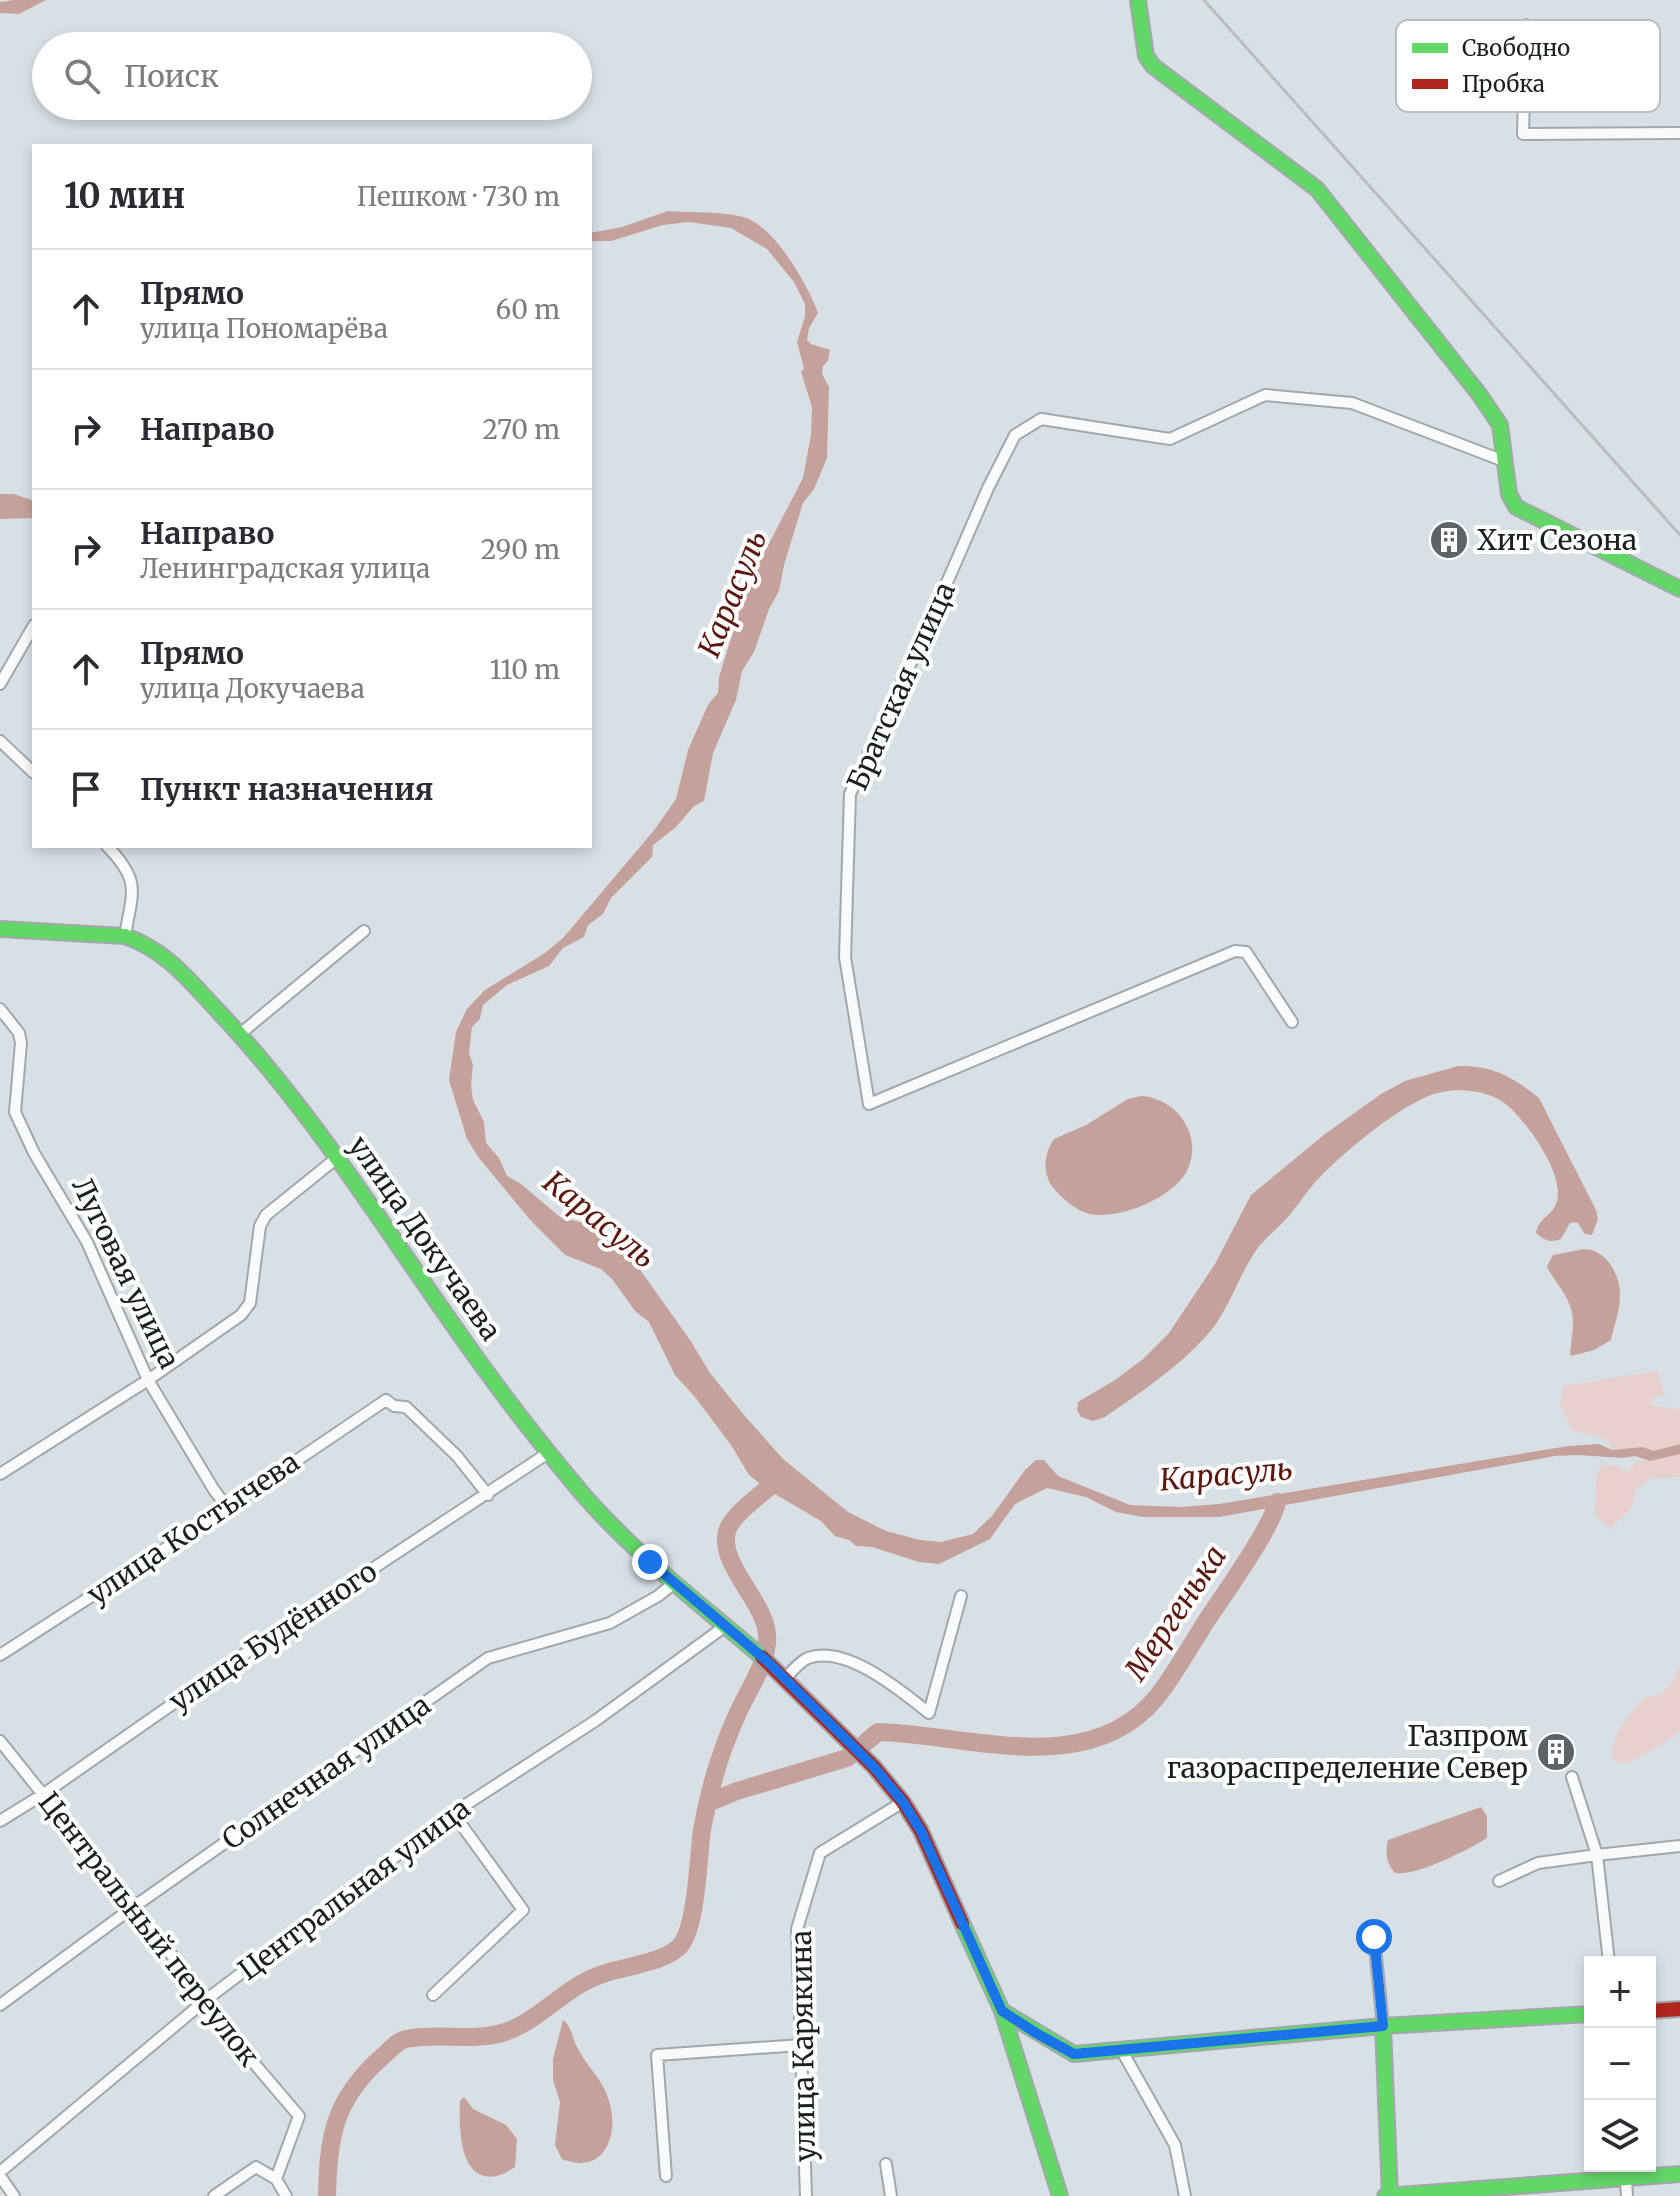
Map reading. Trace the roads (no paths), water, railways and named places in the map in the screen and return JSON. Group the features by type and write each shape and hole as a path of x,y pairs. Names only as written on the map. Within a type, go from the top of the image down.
{"main road":[{"path":"1138,0 1146,56 1153,66 1317,189 1479,394 1500,425 1509,494 1516,507 1680,589"},
{"path":"0,929 125,936"},
{"name":"улица Докучаева","path":"125,936 142,942 168,958 240,1034 304,1111 489,1376 548,1453 598,1510 674,1583 768,1662 874,1767 903,1802 921,1831 1002,2011 1060,2196"},
{"path":"1656,2011 1680,2009"},
{"path":"1002,2011 1074,2054 1383,2026 1584,2014"},
{"path":"1383,2026 1389,2196 1626,2172 1680,2174"}],"street":[{"path":"1524,112 1523,134 1680,133"},
{"name":"Братская улица","path":"1292,1022 1246,952 1235,951 869,1104 845,957 850,794 988,488 1015,435 1041,419 1170,439 1265,395 1352,403 1504,461"},
{"path":"0,684 32,628"},
{"path":"0,741 32,771"},
{"path":"109,848 126,867 133,887 125,936"},
{"path":"240,1034 364,931"},
{"name":"Луговая улица","path":"0,1009 19,1033 21,1043 15,1112 34,1153 87,1242 148,1380 227,1507"},
{"path":"0,1474 148,1380 241,1315 250,1303 260,1226 266,1215 338,1157"},
{"name":"улица Костычева","path":"0,1655 386,1400 394,1406 406,1407 457,1456 488,1495"},
{"name":"улица Будённого","path":"0,1821 263,1641 548,1453"},
{"name":"Солнечная улица","path":"0,2005 132,1908 488,1658 610,1623 658,1596 674,1583"},
{"path":"785,1679 795,1667 809,1658 828,1655 844,1657 897,1688 929,1713 961,1596"},
{"name":"Центральная улица","path":"0,2174 207,1999 453,1813 595,1721 724,1627"},
{"name":"Центральный переулок","path":"0,1741 207,1999 212,2014 299,2116 276,2179"},
{"path":"1572,1777 1597,1855 1608,1956"},
{"name":"улица Карякина","path":"806,2196 797,1929 820,1853 903,1802"},
{"path":"433,1995 523,1910 453,1813"},
{"path":"1499,1881 1538,1863 1680,1846"},
{"path":"1374,1937 1383,2026"},
{"path":"666,2176 657,2055 801,2045"},
{"path":"1122,2051 1175,2145 1185,2196"},
{"path":"886,2164 891,2196"},
{"path":"214,2196 256,2167 276,2179 286,2196"},
{"path":"1626,2172 1627,2196"},
{"path":"0,2174 14,2196"}],"waterway":[{"name":"Мергенька","path":"327,2196 329,2154 344,2103 367,2072 397,2044 418,2037 478,2037 502,2033 528,2021 587,1981 662,1957 679,1947 685,1938 693,1909 702,1830 712,1786 725,1743 759,1671 767,1643 762,1616 732,1564 726,1537 740,1513 781,1476"},
{"name":"Мергенька","path":"866,1742 878,1732 987,1744 1062,1745 1096,1738 1128,1723 1156,1698 1170,1679 1258,1543 1277,1502"},
{"name":"Мергенька","path":"708,1803 737,1791 847,1758 853,1753"}],"railway":[{"path":"1204,0 1680,535"}],"place":[{"name":"Хит Сезона","path":"1449,540"},
{"name":"Газпром газораспределение Север","path":"1556,1752"}],"water label":[{"name":"Карасуль","path":"733,594"},
{"name":"Карасуль","path":"599,1220"},
{"name":"Карасуль","path":"1226,1475"}]}
